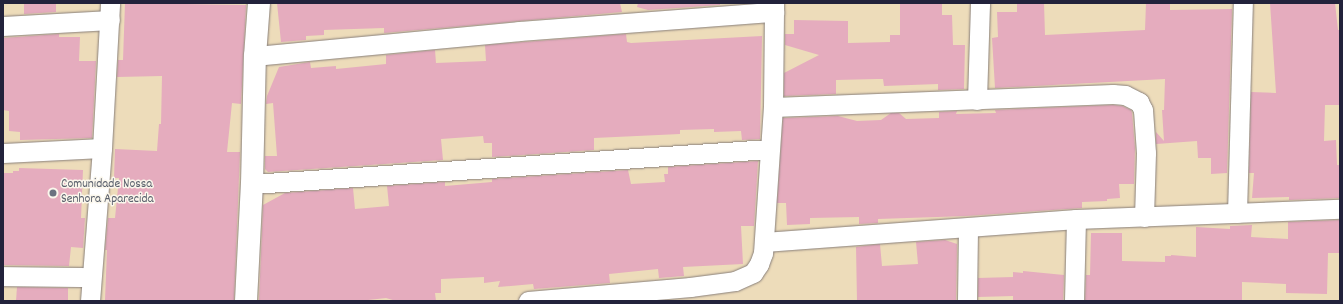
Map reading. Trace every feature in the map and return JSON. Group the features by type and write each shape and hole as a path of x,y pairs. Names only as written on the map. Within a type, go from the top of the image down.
{"street":[{"path":"246,301 252,184 255,56 259,3"},
{"path":"977,100 980,3"},
{"path":"1237,213 1243,3"},
{"path":"255,56 774,8 773,107 764,242 760,264 752,273 735,281 690,294 528,301"},
{"path":"3,26 110,11 102,148 90,301"},
{"path":"773,107 1113,94 1125,95 1139,102 1143,110 1146,153 1144,217"},
{"path":"3,153 102,148"},
{"path":"252,184 769,149"},
{"path":"764,242 1076,219 1340,209"},
{"path":"1074,301 1076,219"},
{"path":"967,301 968,228"},
{"path":"3,276 91,277"}],"building":[{"path":"24,3 56,3 56,12 24,14"},
{"path":"125,3 246,5 241,104 232,103 227,152 240,152 234,301 105,300 107,250 105,250 108,218 115,218 119,178 114,178 115,149 157,151 159,124 161,124 162,76 117,77 118,60 123,60"},
{"path":"277,3 620,3 622,12 384,33 384,28 324,30 324,35 306,36 306,40 281,42"},
{"path":"638,3 720,3 720,5 648,10 637,7"},
{"path":"900,3 942,3 942,15 952,15 953,45 965,45 964,89 938,90 938,84 884,86 883,79 836,80 836,94 784,96 784,73 819,55 785,45 785,34 794,34 794,20 848,21 848,43 890,42 890,35 900,35"},
{"path":"1017,3 1044,3 1045,35 1145,30 1146,3 1170,3 1170,10 1232,9 1227,173 1211,174 1211,158 1198,158 1197,141 1156,144 1156,132 1164,141 1162,110 1164,110 1165,79 995,88 992,38 998,37 997,12 1017,12"},
{"path":"1270,3 1335,3 1338,30 1340,30 1340,105 1325,105 1324,141 1336,140 1337,165 1340,165 1340,198 1289,200 1289,197 1252,198 1254,173 1249,173 1251,92 1276,93"},
{"path":"59,34 59,37 80,37 79,61 96,61 92,138 20,140 20,132 9,131 9,111 3,110 3,38"},
{"path":"626,34 627,42 631,43 762,36 760,139 742,140 741,131 714,132 714,129 680,130 680,134 594,138 594,150 492,157 492,143 484,143 483,136 441,139 443,160 268,172 265,169 265,156 277,156 273,103 266,104 267,96 279,67 310,62 311,68 336,66 336,69 386,64 386,55 435,50 436,63 486,61 485,45"},
{"path":"1113,105 1122,106 1131,110 1135,148 1134,184 1119,184 1120,198 1107,199 1107,201 1082,202 1082,208 966,216 878,219 878,223 859,224 859,217 810,218 810,224 787,225 786,203 777,203 783,118 838,116 857,121 881,120 891,113 899,113 906,119 939,118 939,112 957,111 956,114 996,113 995,110"},
{"path":"758,161 754,226 741,226 743,264 683,267 684,276 659,278 658,269 609,274 610,283 534,289 533,284 498,287 500,281 484,283 484,277 441,279 441,293 435,293 436,301 396,301 386,298 359,301 259,301 263,205 285,193 353,188 355,209 389,206 387,186 445,182 445,186 492,182 492,179 628,170 631,184 665,182 664,174 668,174 668,167"},
{"path":"19,168 83,170 81,218 85,218 83,248 71,247 69,266 3,265 3,173 13,173 13,171 19,171"},
{"path":"1340,220 1340,253 1328,253 1327,294 1286,293 1286,284 1242,282 1242,301 1085,301 1086,275 1090,275 1091,233 1122,233 1122,261 1165,262 1165,256 1171,255 1196,257 1196,227 1230,229 1230,226 1252,225 1251,237 1288,239 1288,222"},
{"path":"945,240 957,244 956,301 857,301 856,247 880,244 882,266 918,264 916,242"},
{"path":"1023,271 1064,275 1063,301 1013,301 1013,296 978,297 978,278 1013,277 1013,272 1023,273"},
{"path":"17,287 68,288 68,301 16,301"}],"place":[{"name":"Comunidade Nossa Senhora Aparecida","path":"53,193"}]}
